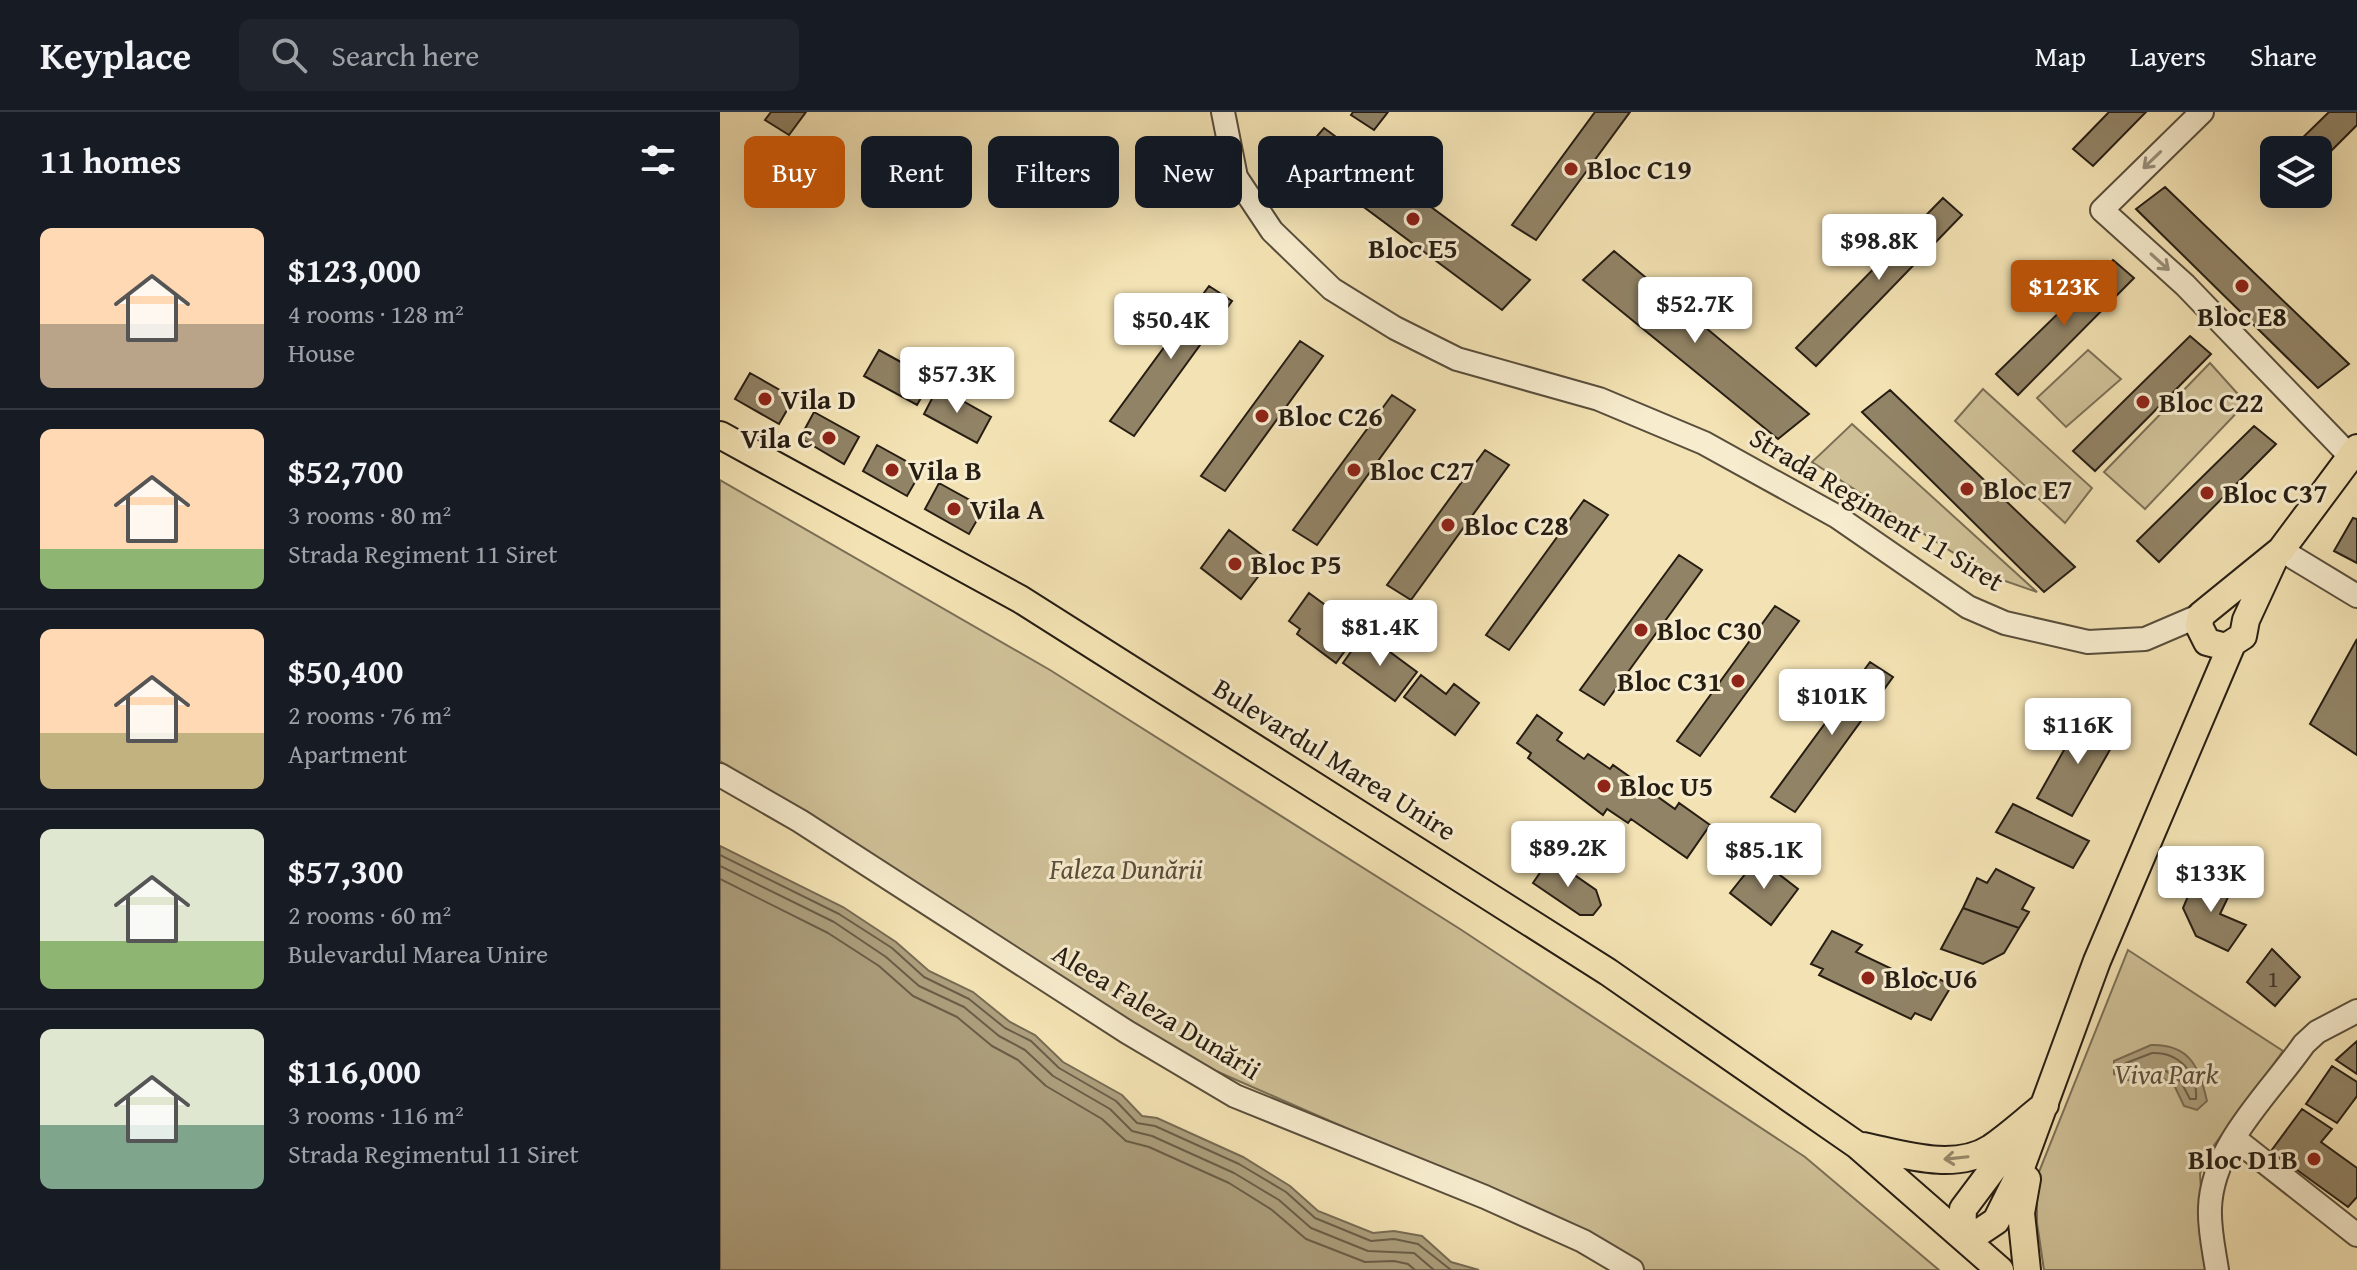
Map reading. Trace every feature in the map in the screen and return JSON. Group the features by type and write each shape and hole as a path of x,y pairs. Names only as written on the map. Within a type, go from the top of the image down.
{"main road":[{"name":"Bulevardul Marea Unire","path":"720,435 969,569 1608,972 1857,1145 2000,1270"},
{"path":"1962,1234 1981,1231 1996,1221 2016,1181 2087,986 2209,697 2212,628 2279,552 2354,452"},
{"path":"2212,628 2243,636 2244,616 2279,552"},
{"path":"1857,1145 1928,1159 1962,1159 1989,1150 2045,1105"},
{"path":"2027,1270 2021,1213 2045,1105"}],"street":[{"name":"Strada Regiment 11 Siret","path":"1223,112 1236,177 1272,231 1332,289 1395,328 1457,359 1599,399 1704,443 1836,516 1968,607 2005,623 2088,642 2212,628"},
{"path":"2202,112 2102,210 2185,285 2354,452"},
{"path":"2279,552 2357,596"},
{"name":"Aleea Faleza Dunării","path":"720,775 800,821 1127,1032 1235,1096 1485,1197 1583,1241 1632,1270"},
{"path":"2217,1270 2209,1210 2212,1187 2234,1138 2304,1044 2317,1032 2357,1011"},
{"path":"2234,1138 2357,1235"}],"green space":[{"path":"2088,350 2121,379 2066,427 2037,398"},
{"path":"2210,363 2246,403 2145,509 2104,472"},
{"path":"1983,389 2092,488 2065,523 1955,421"},
{"path":"1852,424 2037,592 1988,575 1812,462"},
{"name":"Faleza Dunării","path":"720,480 1050,670 1460,929 1805,1157 1939,1270 1637,1270 1396,1150 1216,1071 1098,1003 720,761"},
{"name":"Viva Park","path":"2128,950 2283,1051 2207,1155 2200,1174 2206,1270 2044,1270 2037,1223 2037,1177"}],"water":[{"path":"720,846 843,907 896,942 929,971 973,992 1010,1022 1035,1035 1063,1062 1122,1095 1142,1116 1157,1118 1243,1157 1290,1186 1318,1211 1373,1233 1394,1231 1422,1236 1451,1262 1479,1270 720,1270"},
{"path":"2151,1045 2176,1049 2191,1060 2207,1101 2197,1110 2184,1106 2175,1087 2163,1078 2135,1083 2114,1074 2114,1061"}],"building":[{"path":"771,112 806,112 789,135 765,120"},
{"path":"1353,112 1388,112 1374,130 1351,115"},
{"name":"Bloc C19","path":"1595,112 1630,112 1536,240 1512,225"},
{"path":"2109,112 2146,112 2093,166 2073,149"},
{"path":"2329,112 2357,112 2357,125 2332,150 2332,136 2304,136"},
{"path":"1324,128 1335,136 1317,136"},
{"name":"Bloc E8","path":"2165,187 2349,364 2318,388 2136,209"},
{"path":"1943,198 1962,215 1816,366 1796,348"},
{"path":"1365,208 1432,208 1530,280 1502,310"},
{"path":"1614,251 1809,414 1778,439 1583,280"},
{"path":"2113,260 2134,278 2018,395 1996,374"},
{"path":"1209,286 1232,301 1134,436 1110,421"},
{"name":"Bloc C22","path":"2190,336 2211,354 2095,471 2073,451"},
{"name":"Bloc C26","path":"1300,341 1323,356 1225,491 1201,476"},
{"path":"879,350 932,379 917,405 864,376"},
{"name":"Vila D","path":"750,373 794,398 779,424 735,399"},
{"path":"938,387 991,417 977,443 924,414"},
{"name":"Bloc E7","path":"1890,390 2075,567 2044,592 1862,412"},
{"name":"Bloc C27","path":"1392,395 1415,410 1317,545 1293,530"},
{"name":"Vila C","path":"814,412 859,437 844,464 800,438"},
{"name":"Bloc C37","path":"2254,426 2276,444 2159,562 2137,541"},
{"name":"Vila B","path":"877,445 922,470 907,496 863,471"},
{"name":"Bloc C28","path":"1485,450 1509,465 1411,600 1387,585"},
{"name":"Vila A","path":"939,483 984,508 969,534 925,509"},
{"path":"1584,500 1608,515 1509,650 1486,635"},
{"path":"2353,518 2357,519 2357,563 2334,551"},
{"name":"Bloc P5","path":"1229,530 1270,561 1241,599 1201,568"},
{"name":"Bloc C30","path":"1679,555 1702,570 1604,705 1580,690"},
{"path":"1309,593 1332,610 1327,617 1355,637 1336,663 1297,634 1300,629 1289,621"},
{"name":"Bloc C31","path":"1775,606 1799,621 1700,756 1677,741"},
{"path":"1360,639 1371,647 1375,641 1417,672 1395,701 1343,663"},
{"path":"2357,639 2357,755 2310,724"},
{"path":"1870,662 1893,677 1795,812 1771,797"},
{"path":"1421,675 1446,694 1454,684 1479,703 1455,735 1404,697"},
{"name":"Bloc U5","path":"1537,715 1562,733 1557,740 1584,759 1588,754 1610,769 1613,765 1675,809 1679,803 1710,825 1687,858 1631,819 1628,823 1607,809 1603,815 1528,758 1531,753 1517,743"},
{"path":"2082,718 2119,734 2072,816 2037,798"},
{"path":"2013,804 2089,841 2073,868 1996,832"},
{"path":"1550,858 1596,890 1601,905 1593,915 1580,915 1533,883"},
{"path":"1758,858 1798,889 1771,925 1730,893"},
{"path":"1996,869 2034,888 2022,909 2029,912 2019,928 1963,908 1977,878 1987,883"},
{"path":"2197,875 2232,889 2220,914 2246,925 2228,951 2196,936 2183,908"},
{"path":"1963,908 2019,928 2004,953 1983,964 1941,949"},
{"name":"Bloc U6","path":"1832,931 1862,945 1856,952 1917,981 1923,972 1952,985 1931,1020 1915,1013 1911,1019 1819,975 1823,969 1811,964"},
{"path":"2272,949 2300,977 2275,1006 2247,982"},
{"path":"2357,1041 2357,1074 2336,1060"},
{"name":"Bloc D1B","path":"2332,1066 2357,1082 2357,1096 2337,1123 2306,1104"},
{"name":"Bloc D1B","path":"2302,1109 2332,1129 2321,1142 2357,1168 2357,1197 2348,1207 2271,1151"}],"place":[{"name":"Bloc C19","path":"1571,169"},
{"name":"Bloc E5","path":"1413,219"},
{"name":"Bloc E8","path":"2242,286"},
{"name":"Vila D","path":"765,399"},
{"name":"Bloc C22","path":"2143,402"},
{"name":"Bloc C26","path":"1262,416"},
{"name":"Vila C","path":"829,438"},
{"name":"Vila B","path":"892,470"},
{"name":"Bloc C27","path":"1354,470"},
{"name":"Bloc E7","path":"1967,489"},
{"name":"Bloc C37","path":"2207,493"},
{"name":"Vila A","path":"954,509"},
{"name":"Bloc C28","path":"1448,525"},
{"name":"Bloc P5","path":"1235,564"},
{"name":"Bloc C30","path":"1641,630"},
{"name":"Bloc C31","path":"1738,681"},
{"name":"Bloc U5","path":"1604,786"},
{"name":"Bloc U6","path":"1868,978"},
{"name":"Bloc D1B","path":"2314,1159"}]}
